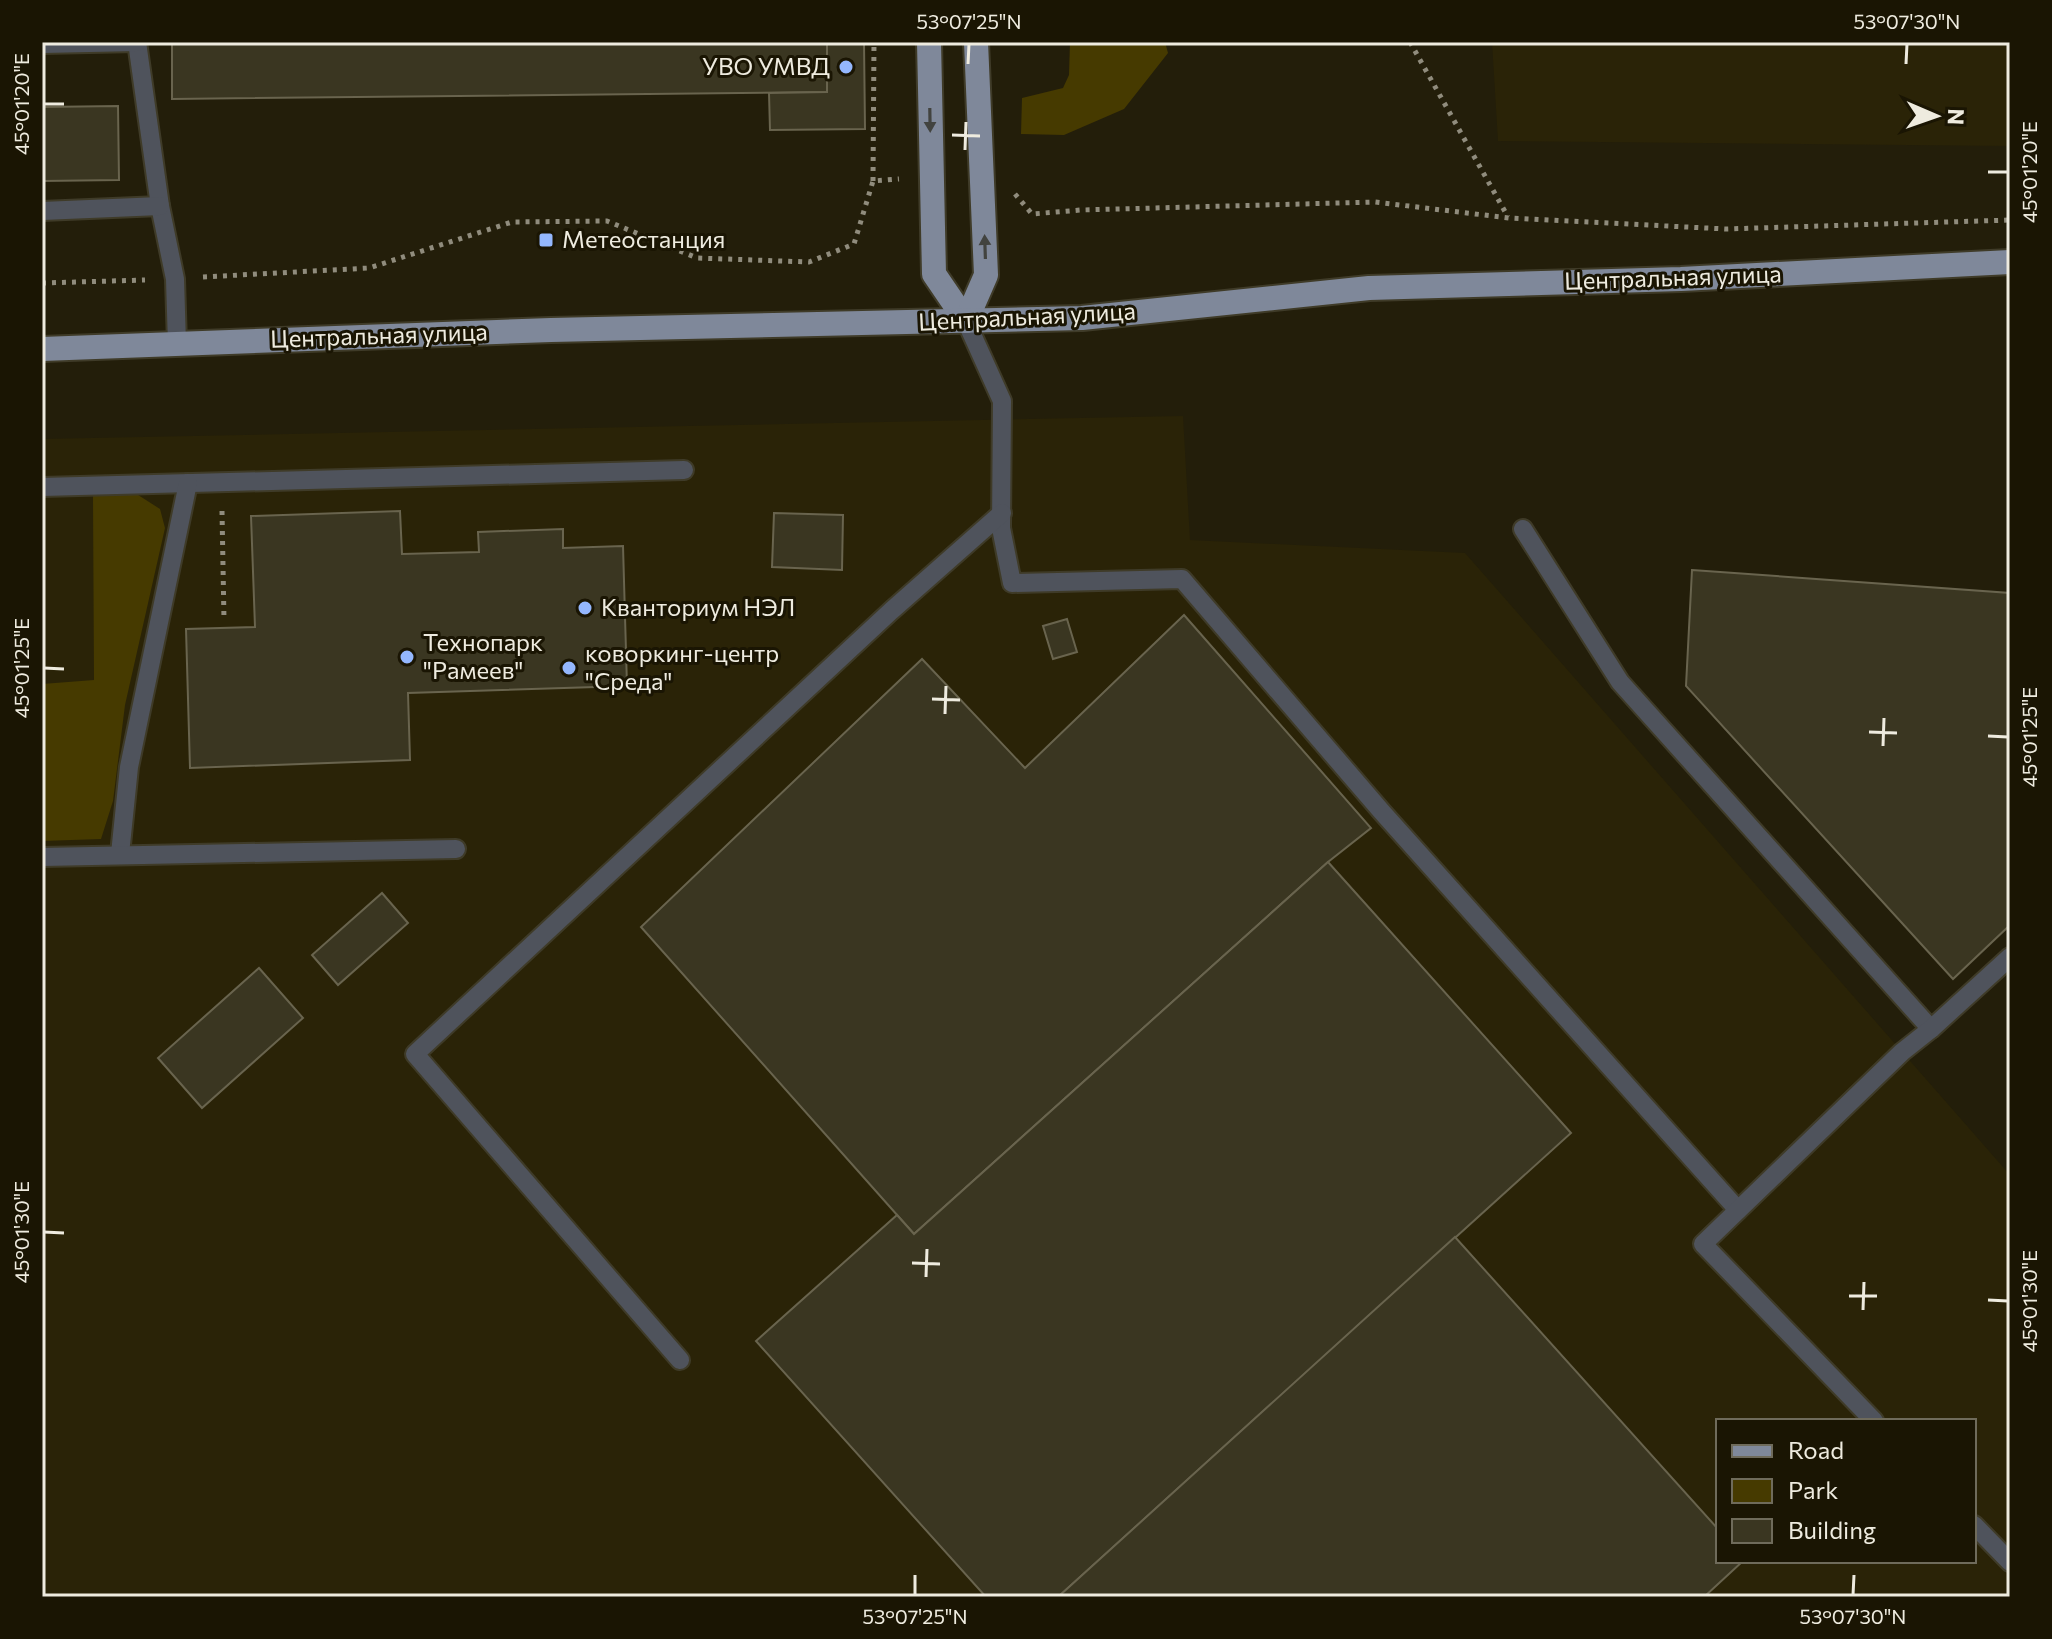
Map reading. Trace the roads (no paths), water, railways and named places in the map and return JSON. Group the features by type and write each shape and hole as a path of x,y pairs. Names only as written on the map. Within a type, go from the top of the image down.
{"main road":[{"path":"929,42 934,274 966,321"},
{"path":"966,321 986,275 976,42"},
{"name":"Центральная улица","path":"42,349 551,330 1082,318 1369,288 1681,279 2010,262"}],"lane":[{"path":"42,44 137,42 160,206 175,279 177,344"},
{"path":"42,211 160,206"},
{"path":"966,321 1002,401 1001,528 1012,583 1182,579 1382,812 1738,1210"},
{"path":"42,487 684,470"},
{"path":"120,854 129,767 188,483"},
{"path":"680,1360 415,1054 891,611 1002,513"},
{"path":"1523,529 1620,682 1931,1029"},
{"path":"42,857 456,849"},
{"path":"1872,1419 1703,1244 1902,1052 2010,957"},
{"path":"1976,1527 2010,1562"}],"place":[{"name":"УВО УМВД","path":"846,67"},
{"name":"Метеостанция","path":"546,240"},
{"name":"Кванториум НЭЛ","path":"585,608"},
{"name":"Технопарк \"Рамеев\"","path":"407,657"},
{"name":"коворкинг-центр \"Среда\"","path":"569,668"}]}
